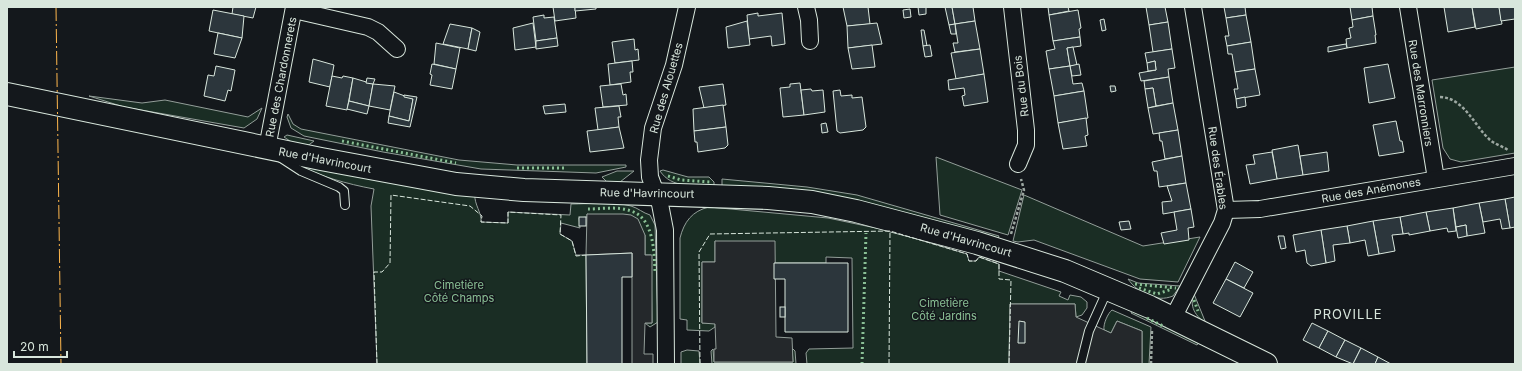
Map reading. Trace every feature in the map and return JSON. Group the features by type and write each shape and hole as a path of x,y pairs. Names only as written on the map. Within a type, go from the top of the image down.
{"street":[{"name":"Rue des Alouettes","path":"666,364 665,230 656,193 648,169 652,137 674,66 688,7"},
{"path":"806,7 809,20 810,41"},
{"name":"Rue du Bois","path":"1012,7 1026,130 1026,145 1018,164"},
{"name":"Rue des Érables","path":"1169,316 1222,223 1226,210 1193,7"},
{"name":"Rue des Marronniers","path":"1408,7 1421,98 1436,179"},
{"path":"294,8 368,27 378,32 397,50"},
{"name":"Rue des Chardonnerets","path":"267,148 294,8"},
{"name":"Rue d'Havrincourt","path":"7,94 434,181 483,187 768,198 834,206 927,228 1065,271 1108,288 1169,316 1266,364"},
{"name":"Rue des Anémones","path":"1226,210 1260,209 1514,166"}],"lane":[{"path":"267,148 301,171 339,187 344,191 345,205"},
{"path":"1081,363 1089,331 1108,288"}],"path":[{"path":"1421,98 1442,97 1459,105 1474,120 1489,140 1510,150 1514,166"},
{"path":"1004,251 1024,190 1018,164"},
{"path":"1151,364 1152,330 1169,316"}],"green space":[{"path":"1515,67 1515,153 1461,162 1450,159 1443,148 1432,80"},
{"path":"89,96 142,103 165,100 248,117 262,108 257,119 244,128 124,107"},
{"path":"288,114 293,124 301,129 459,160 517,165 626,165 626,167 596,173 481,169 383,152 304,136 291,128 287,117"},
{"path":"287,135 314,141 306,147 293,143 284,137"},
{"path":"936,157 1022,190 1008,235 940,215"},
{"name":"Cimetière Côté Champs","path":"294,164 475,195 481,222 508,223 508,212 570,215 571,204 609,203 624,204 634,207 650,215 655,225 658,322 650,327 645,323 652,323 651,255 645,255 645,235 587,214 587,217 579,218 580,228 561,223 560,234 572,241 576,255 586,255 587,364 377,364 371,206 374,189 333,179"},
{"path":"663,170 688,177 709,177 714,182 714,186 691,186 677,183 665,177 660,171"},
{"path":"617,171 634,171 620,182 608,183 602,177"},
{"path":"722,179 807,187 857,195 999,236 997,241 722,187"},
{"path":"1024,195 1143,246 1200,237 1178,282 1140,279 1034,240 1018,242 1013,241"},
{"name":"Cimetière Côté Jardins","path":"709,207 828,218 890,231 967,254 969,261 976,261 979,257 999,264 999,271 1061,292 1059,296 1068,300 1070,295 1081,297 1087,302 1087,308 1082,315 1076,317 1075,304 1010,304 1009,364 807,364 806,353 809,349 853,348 852,258 826,257 826,263 774,263 715,241 715,262 702,262 702,323 715,323 715,327 709,331 687,330 687,320 680,319 680,238 686,222 693,214"},
{"path":"1128,279 1138,283 1180,286 1173,296 1160,298 1142,292 1137,289"},
{"path":"1194,294 1205,321 1209,325 1201,320 1193,308 1192,299"},
{"path":"1134,308 1200,341 1197,345 1131,313"},
{"path":"1112,310 1151,327 1149,364 1142,364 1142,331 1117,321 1111,333 1104,330 1106,319"},
{"path":"792,348 795,351 796,364 712,364 711,351 713,349 714,362 793,362"},
{"path":"687,350 699,351 700,364 681,364 681,352"}],"shaded area":[{"path":"587,214 623,214 631,215 638,219 645,235 645,255 652,255 652,323 645,323 644,354 653,354 653,364 632,364 632,253 586,255"},
{"path":"715,241 775,241 776,337 792,338 793,362 714,362 714,349 716,349 715,324 702,323 702,262 715,262"},
{"path":"1010,304 1075,304 1076,317 1111,333 1117,321 1142,331 1142,364 1009,364"}],"building":[{"path":"233,7 256,7 253,18 232,14"},
{"path":"553,7 575,7 576,18 555,21"},
{"path":"575,7 596,7 596,9 575,11"},
{"path":"843,7 868,7 870,24 847,26"},
{"path":"918,7 926,7 926,14 919,15"},
{"path":"945,7 952,7 955,24 949,25"},
{"path":"952,7 973,7 975,21 955,24"},
{"path":"1048,7 1068,7 1069,11 1049,15"},
{"path":"1146,7 1165,7 1168,22 1149,25"},
{"path":"1224,7 1245,7 1246,15 1226,18"},
{"path":"1350,7 1372,7 1373,16 1352,20"},
{"path":"1444,7 1472,7 1475,27 1448,32"},
{"path":"1472,7 1499,7 1502,24 1476,29"},
{"path":"1499,7 1515,7 1515,19 1501,21"},
{"path":"910,9 911,17 904,18 903,10"},
{"path":"213,10 244,16 242,38 209,31"},
{"path":"1078,10 1081,28 1079,29 1080,37 1053,41 1049,15"},
{"path":"758,13 758,16 782,13 785,44 772,46 771,36 749,39 747,15"},
{"path":"544,15 544,18 554,17 557,38 536,41 533,17"},
{"path":"1246,15 1251,42 1227,46 1225,36 1229,36 1226,18"},
{"path":"1373,16 1376,43 1347,48 1346,39 1351,38 1349,28 1353,27 1352,20"},
{"path":"1104,19 1106,30 1102,31 1100,20"},
{"path":"747,21 750,45 728,48 726,27"},
{"path":"975,21 980,49 955,52 953,43 958,43 955,24"},
{"path":"1168,22 1172,49 1153,52 1149,25"},
{"path":"533,23 536,47 515,50 513,28"},
{"path":"877,23 882,44 848,48 847,26"},
{"path":"450,24 472,28 468,49 443,44"},
{"path":"955,24 956,34 951,34 949,25"},
{"path":"472,28 480,32 476,51 468,49"},
{"path":"921,30 924,30 927,46 923,46"},
{"path":"218,33 242,38 235,58 214,54"},
{"path":"1080,37 1081,46 1067,48 1070,66 1049,69 1046,51 1055,49 1053,41"},
{"path":"557,38 558,46 536,49 536,41"},
{"path":"634,39 635,50 638,49 639,60 615,63 612,42"},
{"path":"1251,42 1255,69 1235,72 1232,54 1228,54 1227,46"},
{"path":"436,43 460,48 456,69 434,64"},
{"path":"1346,44 1347,48 1328,52 1328,47"},
{"path":"872,45 875,67 852,69 848,48"},
{"path":"930,45 932,56 925,57 923,46"},
{"path":"1073,47 1077,65 1070,66 1067,48"},
{"path":"980,49 984,74 956,79 951,53"},
{"path":"1172,49 1175,68 1168,69 1169,77 1141,81 1139,73 1156,70 1155,61 1147,63 1145,53"},
{"path":"313,59 334,65 330,87 309,82"},
{"path":"632,61 633,72 630,72 631,82 610,85 608,64"},
{"path":"1155,61 1156,70 1148,71 1147,63"},
{"path":"432,64 456,69 452,89 430,85"},
{"path":"1079,64 1081,75 1072,76 1070,66"},
{"path":"1388,64 1395,98 1369,103 1364,68"},
{"path":"216,66 235,70 231,91 228,90 225,101 204,96 208,75 214,76"},
{"path":"1070,66 1073,84 1082,83 1084,91 1054,96 1049,69"},
{"path":"1255,69 1260,95 1236,99 1234,89 1238,89 1235,72"},
{"path":"984,74 988,102 964,106 962,96 965,95 964,88 949,90 948,80"},
{"path":"332,76 353,78 347,110 326,106"},
{"path":"1169,77 1173,103 1156,106 1153,88 1145,89 1144,81"},
{"path":"353,78 373,84 369,106 349,101"},
{"path":"367,78 375,79 373,84 366,83"},
{"path":"800,83 804,115 783,117 780,88 790,87 790,84"},
{"path":"373,84 395,86 390,110 369,106"},
{"path":"621,84 623,95 626,94 627,105 603,107 600,86"},
{"path":"723,84 726,105 704,108 699,87"},
{"path":"1110,86 1115,86 1116,91 1111,92"},
{"path":"1153,88 1156,106 1148,108 1145,89"},
{"path":"811,89 812,91 823,90 825,112 804,115 801,90"},
{"path":"840,90 841,96 852,95 852,98 862,97 866,127 863,130 840,133 837,131 833,91"},
{"path":"1084,91 1088,118 1058,123 1054,96"},
{"path":"394,92 413,99 409,121 389,116"},
{"path":"404,95 417,97 410,127 388,123 389,116 409,121 413,99 404,97"},
{"path":"1245,97 1246,106 1237,108 1236,99"},
{"path":"349,101 369,106 367,114 347,109"},
{"path":"1173,103 1178,130 1153,134 1148,108"},
{"path":"565,104 566,112 545,114 543,106"},
{"path":"723,105 726,127 694,131 693,109"},
{"path":"619,106 621,117 618,117 619,127 598,130 595,108"},
{"path":"1086,118 1088,135 1085,136 1087,146 1063,149 1058,123"},
{"path":"1396,121 1404,152 1379,156 1373,125"},
{"path":"826,123 828,132 822,133 821,124"},
{"path":"619,127 624,148 590,152 587,131"},
{"path":"726,127 728,145 725,148 698,152 694,131"},
{"path":"1178,130 1182,156 1165,159 1159,133"},
{"path":"1298,145 1303,175 1277,179 1272,150"},
{"path":"1272,152 1277,179 1250,184 1246,165 1255,164 1253,155"},
{"path":"1327,152 1329,171 1303,175 1300,156"},
{"path":"1182,156 1186,183 1159,187 1157,171 1154,171 1152,162"},
{"path":"1186,183 1191,209 1163,214 1162,202 1172,201 1167,186"},
{"path":"1515,197 1515,227 1510,228 1505,199"},
{"path":"1505,199 1510,228 1502,229 1500,219 1483,222 1479,203"},
{"path":"1479,203 1485,233 1467,236 1466,225 1456,227 1453,208"},
{"path":"1453,208 1456,231 1448,232 1447,228 1430,231 1426,212"},
{"path":"1191,209 1194,227 1188,228 1189,240 1164,244 1161,233 1177,230 1174,212"},
{"path":"1426,212 1430,231 1409,235 1409,233 1403,234 1400,217"},
{"path":"579,217 586,217 586,226 579,226"},
{"path":"1400,217 1403,234 1392,235 1395,251 1379,254 1373,221"},
{"path":"1129,221 1131,229 1121,230 1119,222"},
{"path":"1373,221 1379,254 1368,256 1365,240 1350,243 1347,226"},
{"path":"1466,225 1467,236 1458,238 1456,227"},
{"path":"1347,226 1350,243 1333,245 1335,261 1326,263 1321,230"},
{"path":"1321,230 1326,263 1311,266 1307,263 1305,250 1296,252 1293,235"},
{"path":"1278,236 1284,236 1286,248 1281,249"},
{"path":"632,253 632,277 622,277 622,364 587,364 586,255"},
{"path":"1235,262 1253,272 1244,288 1226,279"},
{"path":"774,263 848,263 848,332 785,332 785,279 774,279"},
{"path":"1226,279 1253,293 1240,317 1213,303"},
{"path":"780,307 785,307 785,317 780,317"},
{"path":"1019,321 1025,322 1025,343 1018,343"},
{"path":"1312,323 1328,331 1319,348 1303,340"},
{"path":"1328,331 1345,340 1336,357 1319,348"},
{"path":"1345,340 1361,348 1353,364 1336,357"},
{"path":"1361,348 1378,357 1375,364 1353,364"},
{"path":"1378,357 1391,364 1375,364"}],"hedge":[{"path":"342,141 456,163"},
{"path":"517,168 564,168"},
{"path":"668,176 681,180 710,182"},
{"path":"588,209 626,209 639,215 644,221 651,236 655,271"},
{"path":"862,364 866,233"},
{"path":"1135,284 1176,288"},
{"path":"1139,288 1157,294 1172,289"},
{"path":"1194,300 1198,311"},
{"path":"1147,318 1165,327"}],"fence":[{"path":"377,364 374,272 382,272 390,263 391,195 470,206 482,216 481,222 508,223 508,212 561,215 560,234 572,241 576,256 586,255"},
{"path":"700,364 699,252 710,234 890,231 967,254 969,261 976,261 979,257 999,264 999,279 1011,280 1009,364"},
{"path":"889,364 890,231"}],"power":[{"path":"56,7 61,364"}],"district":[{"name":"PROVILLE","path":"1348,314"}]}
